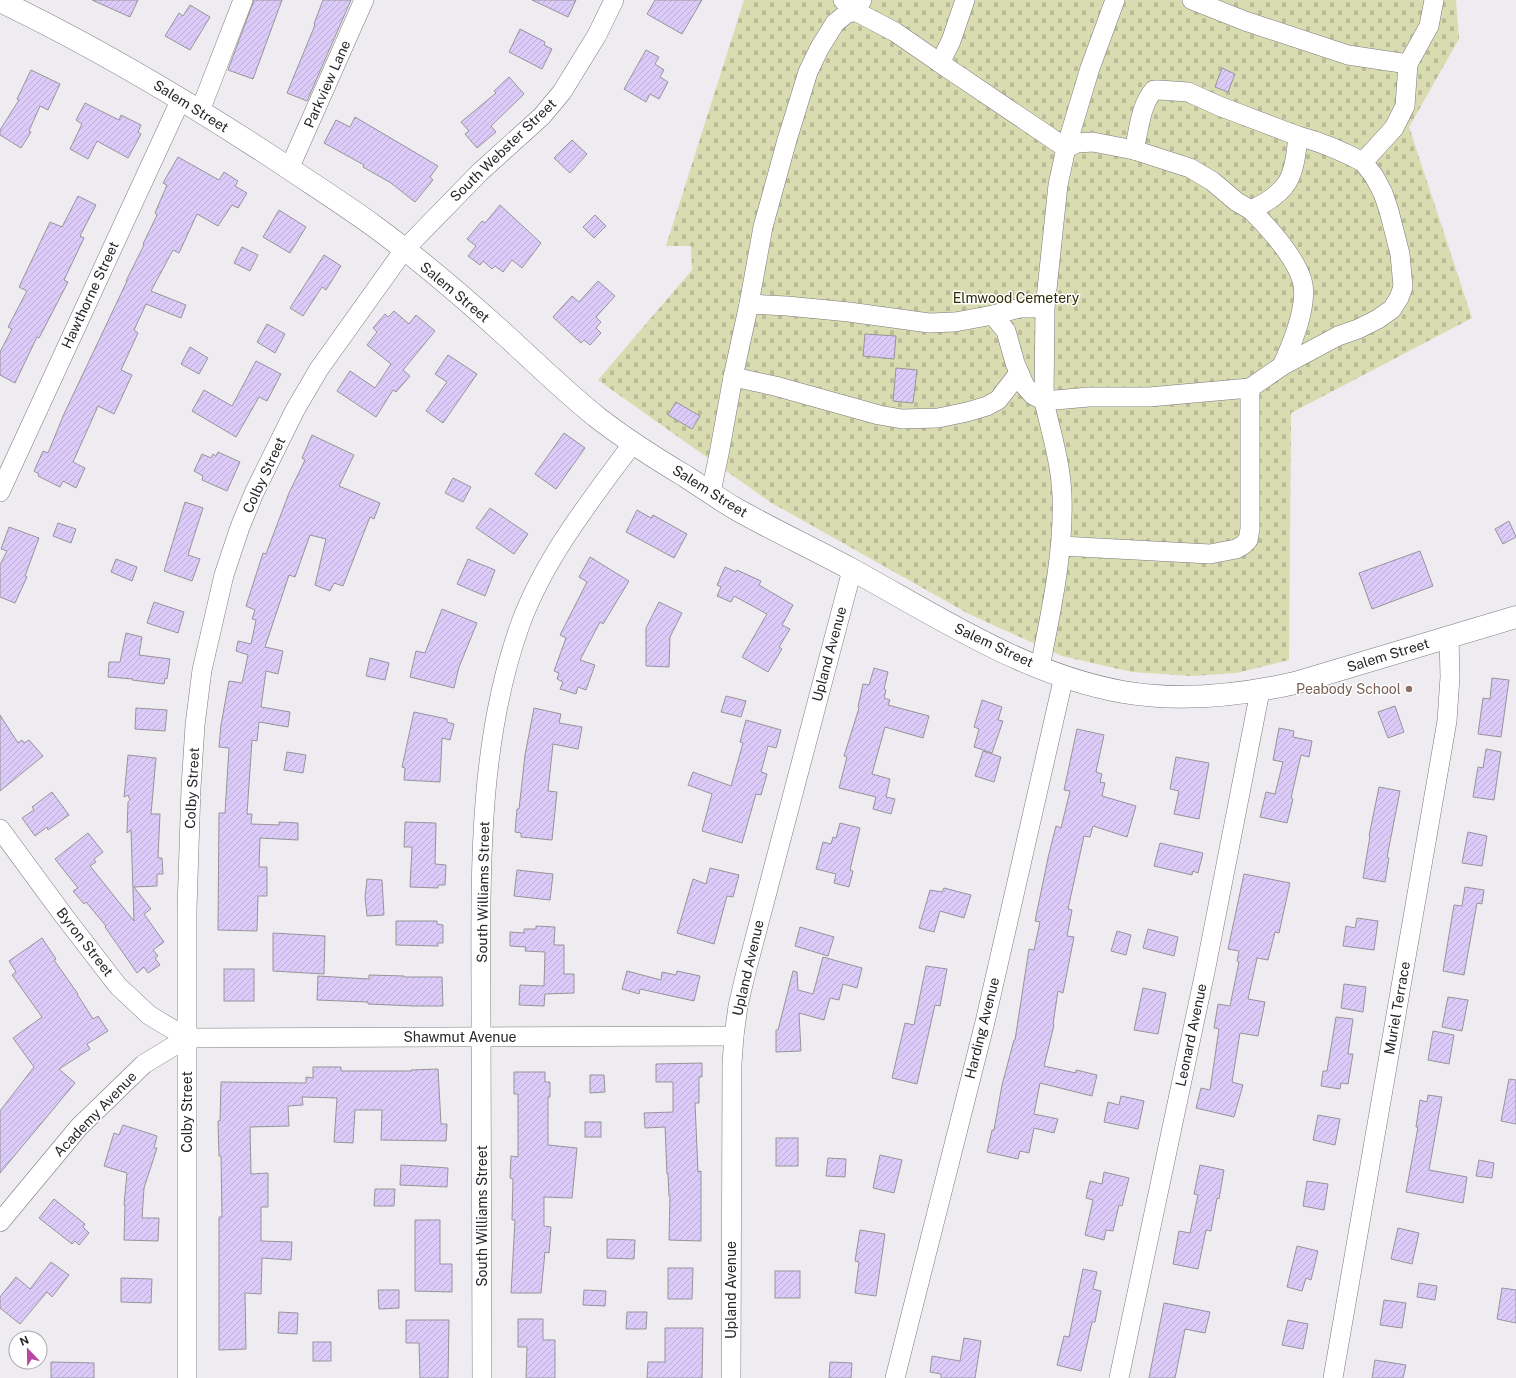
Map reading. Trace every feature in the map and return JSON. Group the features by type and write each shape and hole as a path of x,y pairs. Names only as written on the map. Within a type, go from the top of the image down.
{"main road":[{"name":"Salem Street","path":"6,2 181,99 373,226 464,298 596,416 633,443 736,509 978,639 1015,657 1064,676 1116,690 1159,697 1193,698 1260,691 1516,617"}],"street":[{"path":"200,111 242,0"},
{"name":"Parkview Lane","path":"289,169 364,0"},
{"name":"South Webster Street","path":"404,250 480,172 542,116 562,92 597,35 614,0"},
{"path":"940,62 951,41 965,0"},
{"path":"1040,667 1048,629 1061,546 1062,495 1058,463 1044,401 1045,308 1058,185 1066,148 1090,68 1115,0"},
{"path":"1192,0 1245,21 1348,55 1408,64"},
{"path":"1363,162 1394,128 1405,106 1408,64 1429,26 1434,0"},
{"path":"711,492 763,227 787,140 808,72 819,49 836,23 846,14 853,4 1066,148"},
{"path":"993,315 1006,331 1025,386 1033,395 1044,401 1089,397 1149,397 1250,388 1282,366 1338,336 1358,329 1378,319 1392,309 1400,298 1403,287 1400,254 1389,210 1383,193 1374,176 1363,162 1317,141 1298,136 1219,106 1188,92 1159,90 1154,90 1145,106 1134,150"},
{"name":"Hawthorne Street","path":"0,492 181,99"},
{"path":"1251,210 1274,198 1288,181 1295,161 1298,136"},
{"path":"1066,148 1077,143 1093,142 1134,150 1190,168 1212,182 1237,202 1251,210 1276,238 1297,270 1302,281 1302,301 1298,325 1282,366"},
{"name":"Colby Street","path":"187,1378 187,901 191,788 202,670 224,575 240,527 254,493 295,410 319,369 404,250"},
{"path":"749,304 834,310 929,323 955,322 1020,308 1045,308"},
{"path":"733,377 775,386 879,415 902,419 938,418 987,406 998,400 1019,372"},
{"path":"1061,546 1210,554 1236,549 1243,545 1248,540 1250,529 1250,388"},
{"name":"South Williams Street","path":"482,1378 482,842 493,731 505,678 520,624 542,576 571,527 633,443"},
{"name":"Upland Avenue","path":"731,1378 731,1100 734,1036 738,1006 852,570"},
{"name":"Muriel Terrace","path":"1333,1378 1447,721 1450,677 1449,637"},
{"name":"Harding Avenue","path":"895,1378 985,1022 1064,676"},
{"name":"Leonard Avenue","path":"1119,1378 1204,975 1260,691"},
{"name":"Byron Street","path":"0,829 118,986 149,1016 187,1038"},
{"name":"Shawmut Avenue","path":"187,1038 734,1036"},
{"name":"Academy Avenue","path":"0,1222 79,1127 144,1064 187,1038"}],"green space":[{"name":"Elmwood Cemetery","path":"744,0 1456,0 1459,39 1409,127 1472,318 1291,413 1289,660 1237,673 1192,676 1132,672 1062,656 969,614 770,502 598,380 692,270 691,246 666,246"}],"building":[{"path":"92,0 138,0 130,17"},
{"path":"254,0 282,0 253,79 228,70"},
{"path":"323,0 351,0 307,101 287,93 315,25 314,24"},
{"path":"532,0 576,0 568,17"},
{"path":"655,0 702,0 682,34 647,14"},
{"path":"190,5 210,17 190,50 165,36 179,13 183,16"},
{"path":"520,29 545,42 544,45 552,49 542,69 509,52"},
{"path":"646,50 659,57 655,64 664,70 660,77 668,82 659,99 650,94 646,102 624,89"},
{"path":"1222,68 1235,74 1228,92 1215,87"},
{"path":"31,70 60,84 48,110 40,106 29,131 31,132 21,148 0,135 0,130 19,100 17,99"},
{"path":"509,77 524,94 491,126 496,132 477,148 465,134 469,131 461,122 496,93 494,91"},
{"path":"85,103 119,120 121,115 141,125 138,132 141,134 128,158 97,141 88,159 70,149 82,124 76,120"},
{"path":"355,117 438,166 430,177 433,180 415,202 391,183 363,167 364,165 324,143 336,120 350,127"},
{"path":"572,140 587,154 570,173 554,158"},
{"path":"178,157 219,180 224,172 238,181 235,186 247,193 238,208 232,205 218,226 197,214 179,253 173,250 151,291 186,305 181,318 146,304 134,330 138,333 121,370 132,375 114,414 98,406 73,462 85,468 76,488 63,481 60,487 38,476 39,474 34,471 43,451 48,453 64,414 144,245 143,244 157,215 155,213 167,185 163,183"},
{"path":"78,196 96,205 80,236 84,238 64,280 68,282 39,338 37,337 15,383 0,375 0,352 12,329 8,327 27,291 19,287 50,222 62,227"},
{"path":"500,205 541,243 522,268 512,260 503,272 495,266 492,269 483,261 480,265 468,256 476,246 467,239 482,221 485,223"},
{"path":"279,210 306,227 290,253 263,237"},
{"path":"595,215 606,226 594,238 583,227"},
{"path":"242,247 258,255 250,271 234,263"},
{"path":"324,255 341,266 326,290 322,287 303,316 290,308"},
{"path":"598,281 615,296 596,317 601,322 596,328 601,333 590,345 584,340 581,343 553,317 572,296 579,302"},
{"path":"394,311 409,324 416,315 435,331 403,370 410,376 396,392 393,390 376,417 337,391 350,371 375,388 391,364 367,345 377,332 373,328 385,314 388,317"},
{"path":"267,324 285,334 275,353 257,342"},
{"path":"865,334 896,336 894,359 863,356"},
{"path":"190,347 208,358 199,374 181,364"},
{"path":"448,355 477,374 443,423 426,411 447,382 435,374"},
{"path":"256,361 281,374 267,401 259,397 236,437 192,411 204,390 232,406"},
{"path":"896,368 917,370 913,403 893,401"},
{"path":"676,402 700,416 692,429 668,415"},
{"path":"564,433 585,448 556,489 535,474"},
{"path":"312,435 354,455 339,486 380,503 374,519 370,517 343,586 334,583 330,591 315,585 326,539 310,535 295,577 289,575 265,647 283,651 278,674 266,671 261,707 290,712 288,727 259,722 257,741 252,740 247,814 252,814 251,824 279,825 279,822 298,823 298,840 260,838 259,867 267,867 267,896 258,896 257,931 218,930 219,813 225,813 229,748 219,747 221,725 229,681 242,683 248,655 236,651 238,641 251,644 256,620 252,619 255,610 246,606 263,553 266,554 289,493 305,460 302,458"},
{"path":"218,452 240,462 227,491 202,480 203,476 194,471 202,454 211,458 213,454 216,456"},
{"path":"453,478 471,487 463,502 445,493"},
{"path":"185,502 203,508 188,555 200,559 192,581 164,571"},
{"path":"490,508 528,534 514,554 476,528"},
{"path":"637,510 651,518 653,515 687,534 674,558 626,532"},
{"path":"1509,521 1516,537 1503,544 1495,529"},
{"path":"58,523 76,529 71,543 53,536"},
{"path":"9,527 39,538 25,576 27,577 15,603 0,597 0,565 7,551 1,549"},
{"path":"1420,551 1433,586 1372,609 1359,573"},
{"path":"590,557 629,581 603,624 600,622 580,660 595,665 586,690 578,687 576,694 560,689 563,682 557,679 559,673 554,671 566,638 560,635 587,582 579,577"},
{"path":"116,559 137,567 132,581 111,572"},
{"path":"468,559 495,570 485,596 457,584"},
{"path":"725,567 736,572 737,570 761,581 759,585 793,605 782,625 790,629 779,647 782,649 768,672 742,657 767,614 734,596 731,602 717,596 721,587 717,585"},
{"path":"154,602 184,612 178,633 147,623"},
{"path":"659,602 682,613 670,637 669,667 646,666 646,628"},
{"path":"442,609 477,623 459,667 454,688 410,677 416,651 425,653"},
{"path":"126,633 142,637 139,655 170,659 167,679 165,678 164,684 108,677 109,662 120,662"},
{"path":"370,658 389,663 385,680 366,676"},
{"path":"874,668 888,672 884,689 886,690 884,698 890,700 888,705 929,716 923,738 885,727 872,774 890,779 886,797 895,799 891,814 873,809 876,797 839,788 847,757 844,756 859,708 863,684 869,685"},
{"path":"1492,678 1509,680 1501,737 1478,734 1483,698 1490,699"},
{"path":"726,696 746,701 741,717 721,712"},
{"path":"982,700 1002,707 998,720 1003,721 992,753 974,747 979,729 974,727"},
{"path":"1395,706 1404,732 1388,738 1378,712"},
{"path":"136,708 167,710 165,731 135,729"},
{"path":"534,708 561,714 559,723 582,727 578,749 553,744 548,791 557,792 552,840 521,837 521,833 515,832 525,755"},
{"path":"414,712 447,719 447,722 454,724 450,740 442,738 440,782 404,780 405,768 402,767"},
{"path":"0,715 18,743 22,740 24,743 29,740 43,756 0,791"},
{"path":"746,720 781,730 776,748 768,746 761,772 767,774 761,795 756,794 742,843 702,831 712,794 688,785 693,772 731,786 743,743 740,742"},
{"path":"1279,728 1294,731 1293,737 1312,741 1309,757 1301,755 1287,823 1260,817 1266,792 1275,794 1283,762 1273,760"},
{"path":"1077,729 1104,735 1096,772 1102,774 1100,782 1105,783 1102,796 1136,806 1127,837 1093,826 1090,837 1084,836 1068,909 1072,910 1067,936 1074,937 1063,993 1058,991 1054,1025 1044,1066 1076,1073 1076,1070 1097,1075 1092,1096 1040,1083 1034,1114 1058,1119 1054,1133 1034,1128 1029,1153 1020,1151 1018,1159 987,1152 992,1130 994,1130 1002,1085 1015,1040 1029,949 1034,950 1040,922 1035,921 1048,858 1056,826 1061,828 1070,791 1064,790"},
{"path":"1486,749 1501,752 1494,800 1473,797 1478,767 1483,768"},
{"path":"983,751 1001,757 994,782 975,776"},
{"path":"287,752 306,755 303,773 284,770"},
{"path":"128,755 156,758 151,814 160,814 158,858 162,858 163,874 157,874 157,886 134,887 151,909 144,914 164,942 153,950 158,956 155,958 160,965 148,973 144,967 137,973 105,927 106,926 86,902 84,904 73,891 78,888 55,859 88,833 103,852 94,859 96,862 90,866 134,921 131,830 127,833 128,802 130,800 128,795 124,797"},
{"path":"1176,757 1209,763 1199,819 1174,814 1179,791 1170,789"},
{"path":"1379,787 1400,791 1387,857 1389,858 1385,882 1363,878 1369,836"},
{"path":"52,792 69,815 48,830 47,827 35,836 22,818 34,810 32,807"},
{"path":"405,822 436,823 435,864 446,865 445,885 438,885 438,888 410,887 412,847 404,847"},
{"path":"840,823 860,828 850,870 853,871 849,887 834,883 836,874 816,869 823,842 831,844 833,837 836,838"},
{"path":"1468,832 1487,836 1482,866 1462,863"},
{"path":"1160,843 1203,853 1198,873 1193,871 1192,875 1154,866"},
{"path":"710,868 739,875 733,897 727,896 714,944 677,933 693,879 706,884"},
{"path":"517,870 553,874 550,900 514,896"},
{"path":"1244,874 1290,883 1279,933 1275,932 1268,960 1257,958 1248,999 1265,1002 1258,1036 1240,1033 1232,1082 1243,1085 1234,1117 1196,1108 1201,1088 1210,1090 1219,1029 1214,1028 1218,1004 1230,1006 1239,962 1237,961 1239,951 1228,949"},
{"path":"367,879 382,880 384,915 367,916 365,897"},
{"path":"1465,887 1484,890 1482,904 1477,903 1464,975 1443,971 1454,905 1462,906"},
{"path":"944,888 971,895 964,918 940,911 934,932 919,928 930,890 942,892"},
{"path":"1357,918 1378,921 1374,950 1343,946 1346,926 1355,928"},
{"path":"396,921 437,921 437,924 443,925 443,943 438,943 438,946 396,945"},
{"path":"536,926 555,927 554,945 564,945 564,974 574,974 574,993 545,994 544,1006 519,1005 520,985 544,986 545,952 525,951 526,947 510,946 510,932 524,933 524,929 536,929"},
{"path":"800,927 834,937 828,956 795,946"},
{"path":"1148,929 1178,937 1174,956 1143,948"},
{"path":"1117,931 1131,935 1126,955 1111,951"},
{"path":"273,933 325,936 324,974 273,971"},
{"path":"42,938 56,959 54,960 78,994 93,1019 98,1016 108,1031 87,1044 90,1049 59,1069 75,1083 0,1173 0,1111 34,1067 13,1038 42,1017 12,975 16,972 9,961"},
{"path":"823,957 862,968 857,988 843,984 839,1000 830,998 824,1020 799,1013 801,1051 776,1052 776,1030 778,1030 793,971 797,972 798,990 813,994"},
{"path":"926,966 947,969 940,1006 935,1005 917,1084 892,1078 905,1023 914,1025"},
{"path":"224,969 254,969 254,1001 224,1001"},
{"path":"627,971 661,980 662,972 676,975 677,971 700,976 694,1001 640,989 639,994 622,989"},
{"path":"369,975 442,977 443,1006 368,1004 368,1002 317,1000 318,976 369,979"},
{"path":"1344,984 1366,987 1363,1012 1341,1008"},
{"path":"1143,988 1166,993 1158,1034 1134,1030"},
{"path":"1448,997 1468,1000 1462,1031 1442,1027"},
{"path":"1336,1017 1353,1019 1348,1054 1353,1054 1348,1084 1341,1083 1340,1089 1321,1086 1323,1071 1327,1071"},
{"path":"1433,1031 1454,1035 1449,1064 1428,1060"},
{"path":"702,1063 702,1077 699,1077 699,1103 695,1103 698,1172 701,1171 701,1241 669,1240 670,1196 667,1174 665,1127 645,1128 644,1113 673,1112 673,1082 656,1082 656,1064"},
{"path":"313,1067 341,1067 341,1071 412,1071 411,1070 438,1069 441,1124 447,1124 446,1141 381,1140 382,1110 355,1110 353,1143 334,1142 337,1098 302,1097 303,1105 288,1106 289,1126 250,1127 251,1174 268,1173 268,1207 261,1207 261,1241 292,1242 291,1260 262,1258 261,1294 245,1293 246,1349 219,1350 219,1217 222,1217 221,1156 219,1156 218,1121 220,1121 221,1082 306,1083 306,1077 313,1078"},
{"path":"514,1072 545,1072 545,1082 550,1082 550,1097 548,1097 548,1145 577,1148 572,1198 544,1197 544,1226 551,1227 549,1253 545,1252 541,1293 511,1293 515,1220 512,1220 513,1179 510,1178 511,1156 518,1157 518,1094 514,1094"},
{"path":"590,1075 604,1075 605,1092 590,1093"},
{"path":"1509,1079 1516,1080 1516,1124 1501,1121"},
{"path":"1428,1095 1442,1097 1429,1170 1467,1177 1463,1203 1406,1192 1418,1127 1416,1127 1420,1100 1427,1102"},
{"path":"1121,1096 1144,1101 1138,1129 1104,1122 1108,1102 1119,1105"},
{"path":"1318,1115 1340,1119 1335,1145 1313,1140"},
{"path":"585,1122 601,1122 601,1137 585,1137"},
{"path":"123,1125 157,1136 154,1148 157,1148 144,1188 142,1218 159,1218 158,1241 124,1240 124,1205 127,1173 104,1166 114,1133 119,1135"},
{"path":"776,1138 798,1138 798,1166 776,1166"},
{"path":"880,1155 902,1160 894,1193 873,1188"},
{"path":"828,1158 846,1159 845,1177 826,1176"},
{"path":"1479,1160 1494,1163 1492,1178 1476,1176"},
{"path":"401,1165 448,1168 447,1187 400,1185"},
{"path":"1200,1165 1224,1170 1211,1231 1206,1230 1198,1269 1173,1264 1179,1231 1190,1233 1198,1195 1194,1194"},
{"path":"1104,1172 1129,1178 1122,1206 1119,1205 1113,1231 1106,1230 1104,1240 1085,1235 1093,1200 1086,1198 1090,1181 1102,1184"},
{"path":"1307,1181 1328,1184 1324,1210 1303,1206"},
{"path":"375,1189 395,1189 394,1206 374,1206"},
{"path":"54,1199 85,1224 83,1227 89,1233 79,1245 75,1241 72,1244 39,1218"},
{"path":"415,1220 440,1220 440,1264 452,1264 452,1292 415,1291"},
{"path":"1398,1228 1419,1233 1412,1264 1391,1259"},
{"path":"860,1230 885,1234 876,1296 855,1293 859,1262 855,1261"},
{"path":"607,1239 635,1240 634,1259 607,1258"},
{"path":"1297,1246 1318,1251 1311,1280 1306,1278 1302,1291 1287,1287"},
{"path":"51,1262 69,1275 52,1297 47,1292 20,1324 0,1308 0,1297 16,1277 30,1289"},
{"path":"668,1268 693,1268 692,1299 668,1299"},
{"path":"1083,1269 1097,1272 1093,1289 1101,1291 1095,1322 1092,1322 1081,1371 1057,1365 1064,1336 1069,1337"},
{"path":"775,1271 800,1271 800,1298 775,1298"},
{"path":"121,1278 152,1279 151,1303 121,1302"},
{"path":"1419,1283 1437,1286 1435,1300 1417,1297"},
{"path":"1502,1288 1516,1290 1516,1323 1497,1319"},
{"path":"378,1290 399,1290 399,1308 379,1309"},
{"path":"584,1290 606,1291 605,1306 583,1305"},
{"path":"1384,1300 1406,1303 1402,1328 1380,1325"},
{"path":"1164,1303 1210,1312 1205,1333 1185,1329 1175,1378 1149,1378"},
{"path":"279,1312 298,1313 297,1334 278,1333"},
{"path":"627,1312 647,1312 646,1329 626,1329"},
{"path":"518,1319 543,1319 543,1340 555,1340 555,1378 526,1378 527,1347 518,1347"},
{"path":"406,1320 449,1320 448,1378 420,1378 419,1343 406,1343"},
{"path":"1288,1320 1308,1324 1303,1349 1282,1345"},
{"path":"665,1328 703,1328 702,1378 647,1378 648,1362 665,1362"},
{"path":"964,1338 981,1341 975,1378 941,1378 941,1374 930,1372 932,1356 960,1361"},
{"path":"313,1342 331,1342 331,1361 313,1361"},
{"path":"1375,1360 1406,1365 1403,1378 1372,1378"},
{"path":"51,1362 94,1363 94,1378 51,1378"},
{"path":"830,1362 852,1363 851,1378 829,1378"}],"place":[{"name":"Peabody School","path":"1409,689"}]}
